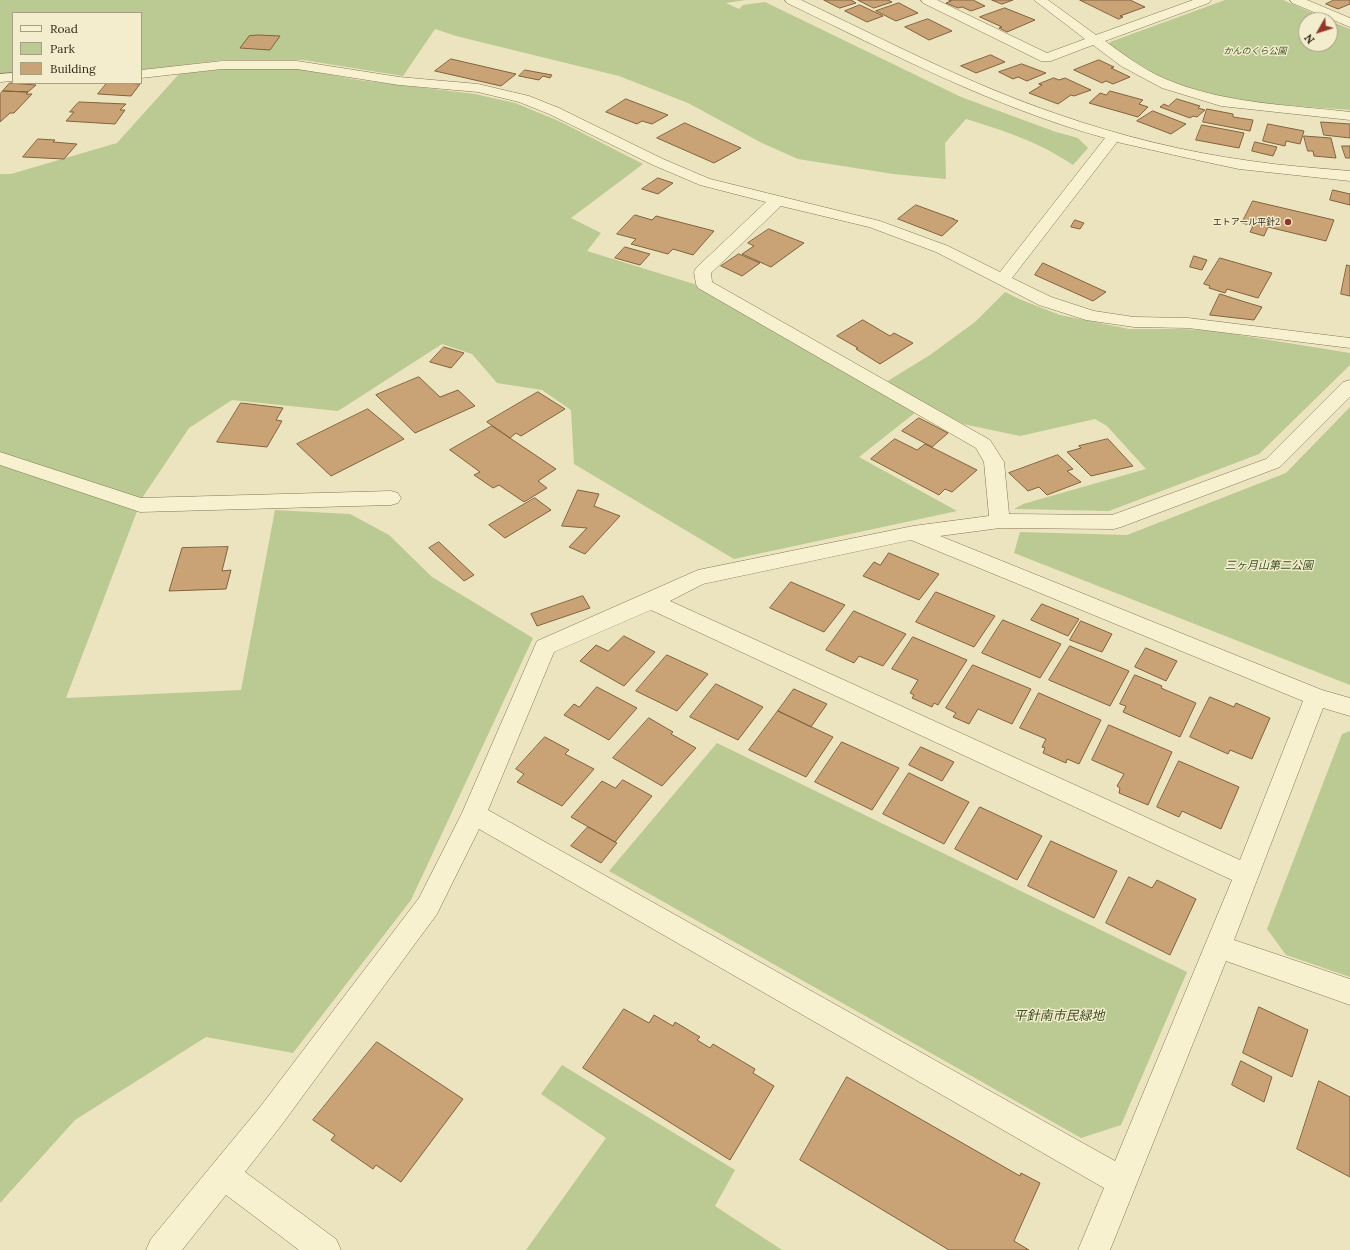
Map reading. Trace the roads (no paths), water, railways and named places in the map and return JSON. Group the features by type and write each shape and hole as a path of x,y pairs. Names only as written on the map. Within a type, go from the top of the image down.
{"street":[{"path":"791,0 958,80 1022,106 1091,130 1176,152 1240,164 1350,176"},
{"path":"926,0 1046,58 1205,0"},
{"path":"1040,0 1126,63 1166,85 1226,103 1350,116"},
{"path":"1296,0 1350,23"},
{"path":"142,74 222,65 297,65 399,81 478,88 524,99 554,111 658,162 705,182 874,224 942,249 1045,301 1092,316 1134,322 1188,323 1350,343"},
{"path":"0,78 12,77"},
{"path":"1002,280 1114,136"},
{"path":"778,200 702,272 704,284 983,444 994,462 1000,521"},
{"path":"162,1250 270,1117 428,906 474,814 545,647 651,601 698,578 913,533 1000,521 1114,522 1273,463 1350,386"},
{"path":"0,458 140,505 391,498"},
{"path":"913,533 1316,697 1350,707"},
{"path":"651,601 1247,875"},
{"path":"1094,1250 1247,875 1316,697"},
{"path":"474,814 1122,1182"},
{"path":"1218,946 1350,992"},
{"path":"224,1175 325,1250"}],"place":[{"name":"エトアール平針2","path":"1288,222"}],"park label":[{"name":"かんのくら公園","path":"1255,51"},
{"name":"三ヶ月山第二公園","path":"1269,566"},
{"name":"平針南市民緑地","path":"1059,1016"}]}
